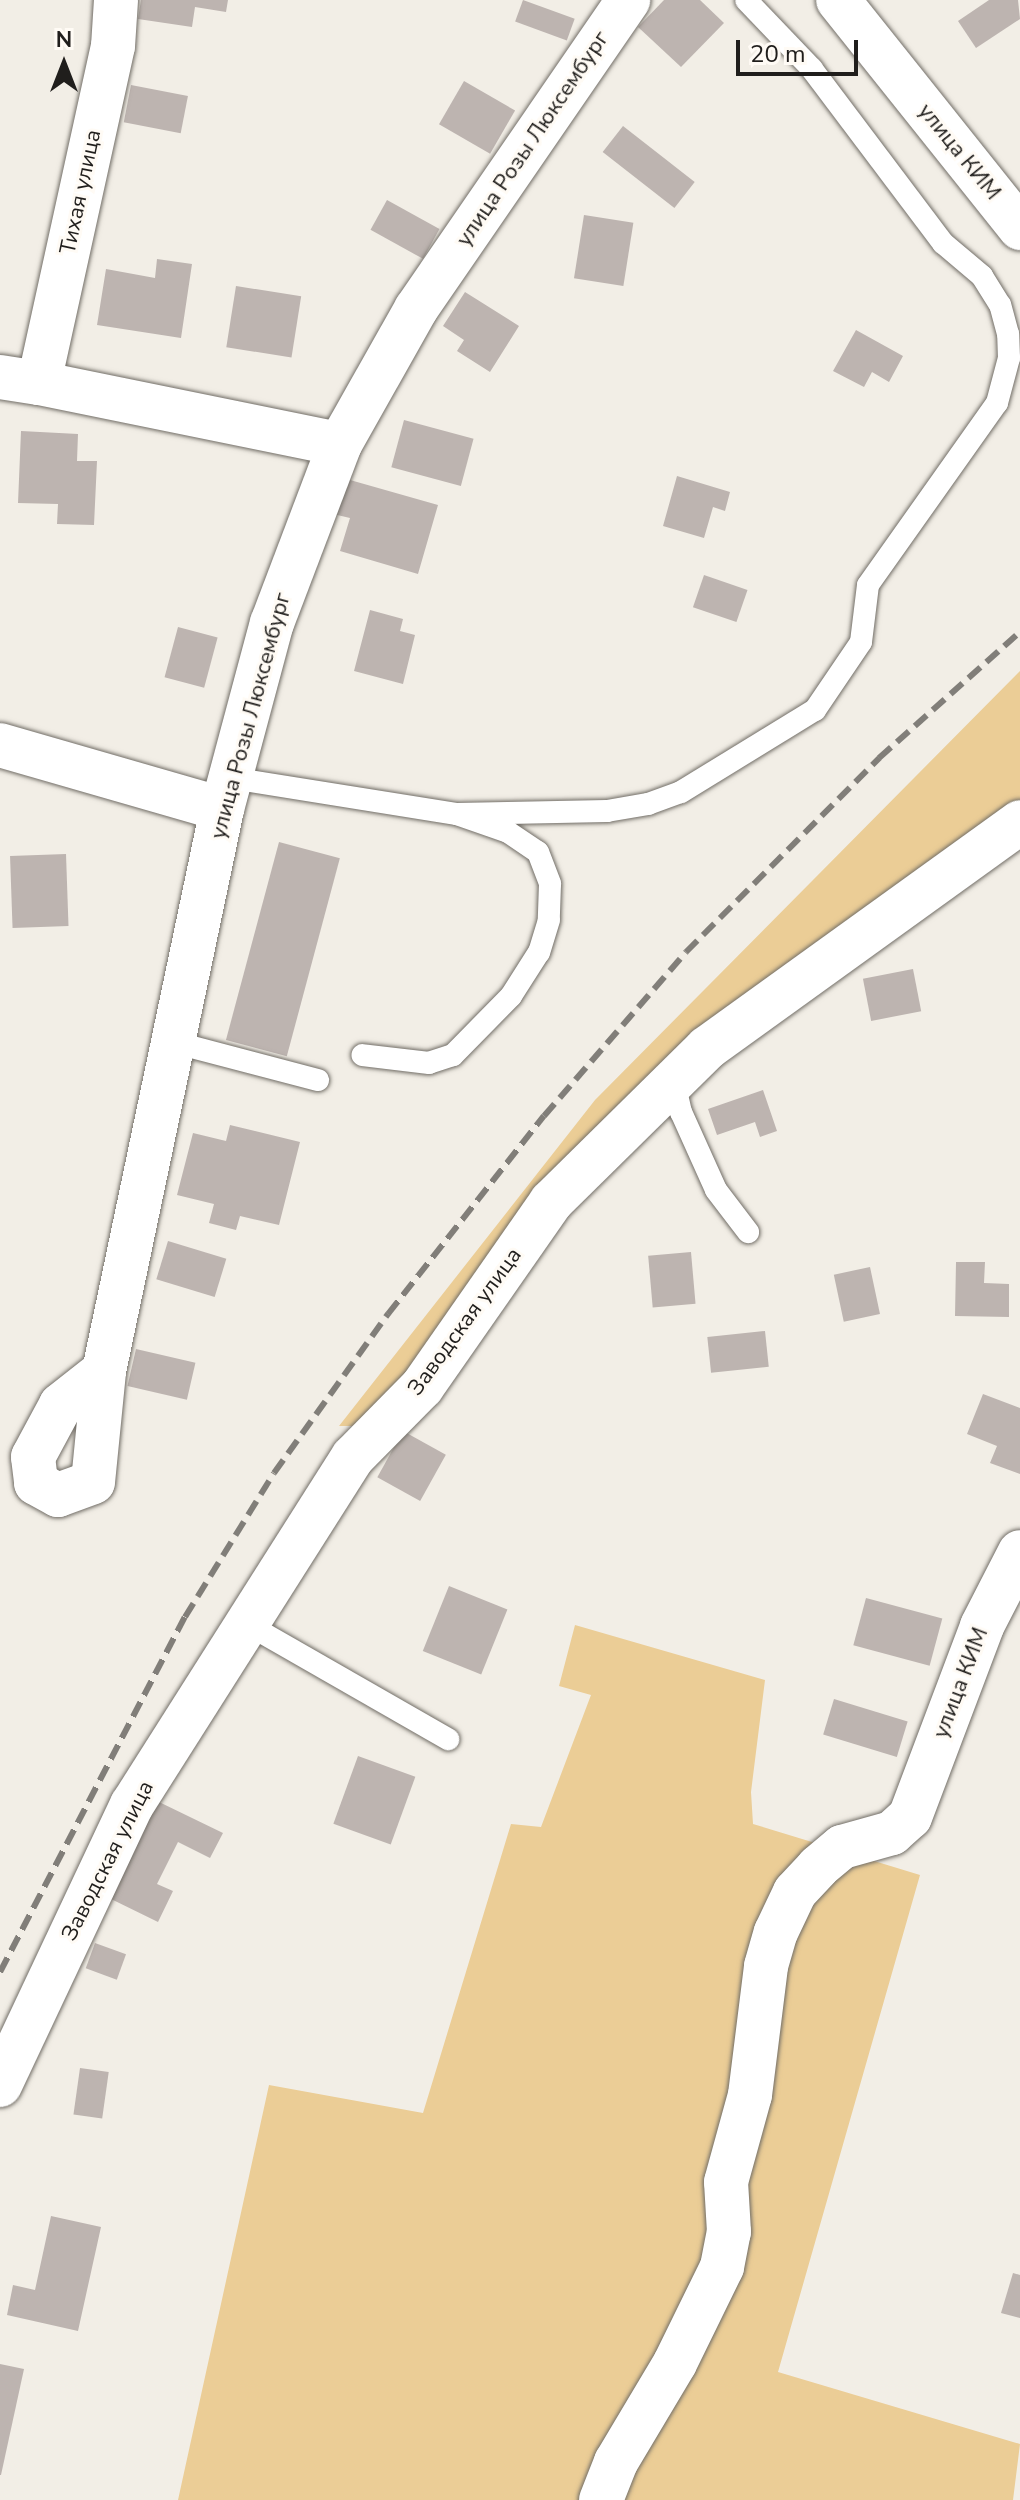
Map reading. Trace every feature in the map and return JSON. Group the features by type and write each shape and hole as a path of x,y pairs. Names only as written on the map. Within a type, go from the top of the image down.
{"street":[{"name":"Тихая улица","path":"116,0 113,46 19,380 340,444"},
{"name":"улица Розы Люксембург","path":"104,1371 226,794 272,623 340,444 416,309 628,0"},
{"name":"улица КИМ","path":"838,0 1020,228"},
{"path":"0,745 226,794"},
{"name":"Заводская улица","path":"0,2085 132,1805 353,1457 422,1387 551,1202 707,1048 1020,822"},
{"name":"улица КИМ","path":"601,2500 616,2462 675,2363 722,2267 729,2232 726,2182 750,2095 766,1966 776,1932 795,1892 818,1867 842,1847 892,1833 910,1817 982,1626 1020,1552"}],"lane":[{"path":"226,794 457,814 607,811 648,804 681,792 815,710 861,642 868,585 997,403 1009,358 1000,305 982,276 943,243 812,69 746,0"},
{"path":"362,1055 429,1063 453,1055 511,996 539,952 549,920 550,884 538,852 508,832 457,814"},
{"path":"173,1042 318,1080"},
{"path":"674,1082 681,1112 716,1190 748,1232"},
{"path":"247,1624 448,1739"}],"shaded area":[{"path":"1020,671 1020,805 792,975 363,1426 339,1426 595,1100"},
{"path":"575,1625 765,1680 751,1792 753,1824 920,1875 778,2372 1020,2444 1013,2500 178,2500 269,2085 423,2113 511,1824 541,1827 591,1695 559,1686"}],"building":[{"path":"141,0 228,0 226,12 195,7 192,27 138,19"},
{"path":"523,0 575,19 567,40 515,22"},
{"path":"664,0 700,0 724,23 681,67 638,27"},
{"path":"989,0 1018,0 1020,19 976,48 958,21"},
{"path":"464,81 515,110 490,154 439,124"},
{"path":"131,85 188,96 181,133 124,122"},
{"path":"623,126 695,182 674,208 603,152"},
{"path":"387,200 439,229 423,259 371,230"},
{"path":"584,215 633,223 623,286 574,278"},
{"path":"157,259 192,264 181,338 97,325 106,269 155,278"},
{"path":"236,286 301,296 291,358 226,347"},
{"path":"465,292 519,326 490,372 457,351 464,340 443,326"},
{"path":"856,330 903,356 889,382 872,372 864,387 833,371"},
{"path":"404,420 474,439 461,486 391,467"},
{"path":"21,431 78,434 77,461 97,461 94,525 57,524 58,504 18,503"},
{"path":"677,476 730,492 725,511 713,507 704,538 663,526"},
{"path":"343,478 438,505 418,574 340,551 350,518 333,514"},
{"path":"704,575 747,590 736,622 693,607"},
{"path":"370,610 403,619 400,631 415,635 403,684 354,671"},
{"path":"178,627 218,638 204,688 165,677"},
{"path":"279,842 340,858 287,1056 226,1040"},
{"path":"66,854 69,926 13,928 10,856"},
{"path":"913,969 921,1011 871,1021 863,979"},
{"path":"763,1090 777,1131 760,1137 755,1122 717,1135 708,1109"},
{"path":"230,1125 300,1142 279,1225 240,1216 236,1230 209,1223 214,1204 177,1195 193,1133 226,1141"},
{"path":"168,1241 226,1259 215,1297 156,1279"},
{"path":"691,1252 696,1304 653,1308 648,1256"},
{"path":"956,1262 985,1262 984,1283 1009,1284 1009,1317 955,1316"},
{"path":"870,1267 880,1314 844,1322 834,1275"},
{"path":"765,1331 769,1367 711,1373 707,1337"},
{"path":"136,1349 195,1363 187,1400 127,1386"},
{"path":"983,1394 1020,1408 1020,1474 990,1463 997,1446 967,1434"},
{"path":"403,1431 446,1455 420,1501 377,1477"},
{"path":"449,1586 507,1610 481,1675 423,1651"},
{"path":"866,1598 942,1618 930,1666 853,1645"},
{"path":"834,1699 908,1722 897,1757 823,1734"},
{"path":"358,1756 415,1777 391,1845 333,1824"},
{"path":"157,1801 223,1833 210,1858 178,1842 157,1884 173,1891 158,1922 109,1898"},
{"path":"95,1943 126,1954 117,1980 86,1968"},
{"path":"80,2068 109,2072 102,2119 73,2115"},
{"path":"51,2216 101,2227 78,2331 7,2315 13,2285 35,2290"},
{"path":"1013,2273 1020,2275 1020,2318 1001,2313"},
{"path":"0,2364 24,2369 1,2475 0,2475"}],"railway":[{"path":"0,1972 185,1617 274,1473 388,1314 544,1116 686,952 879,758 1020,632"}]}
